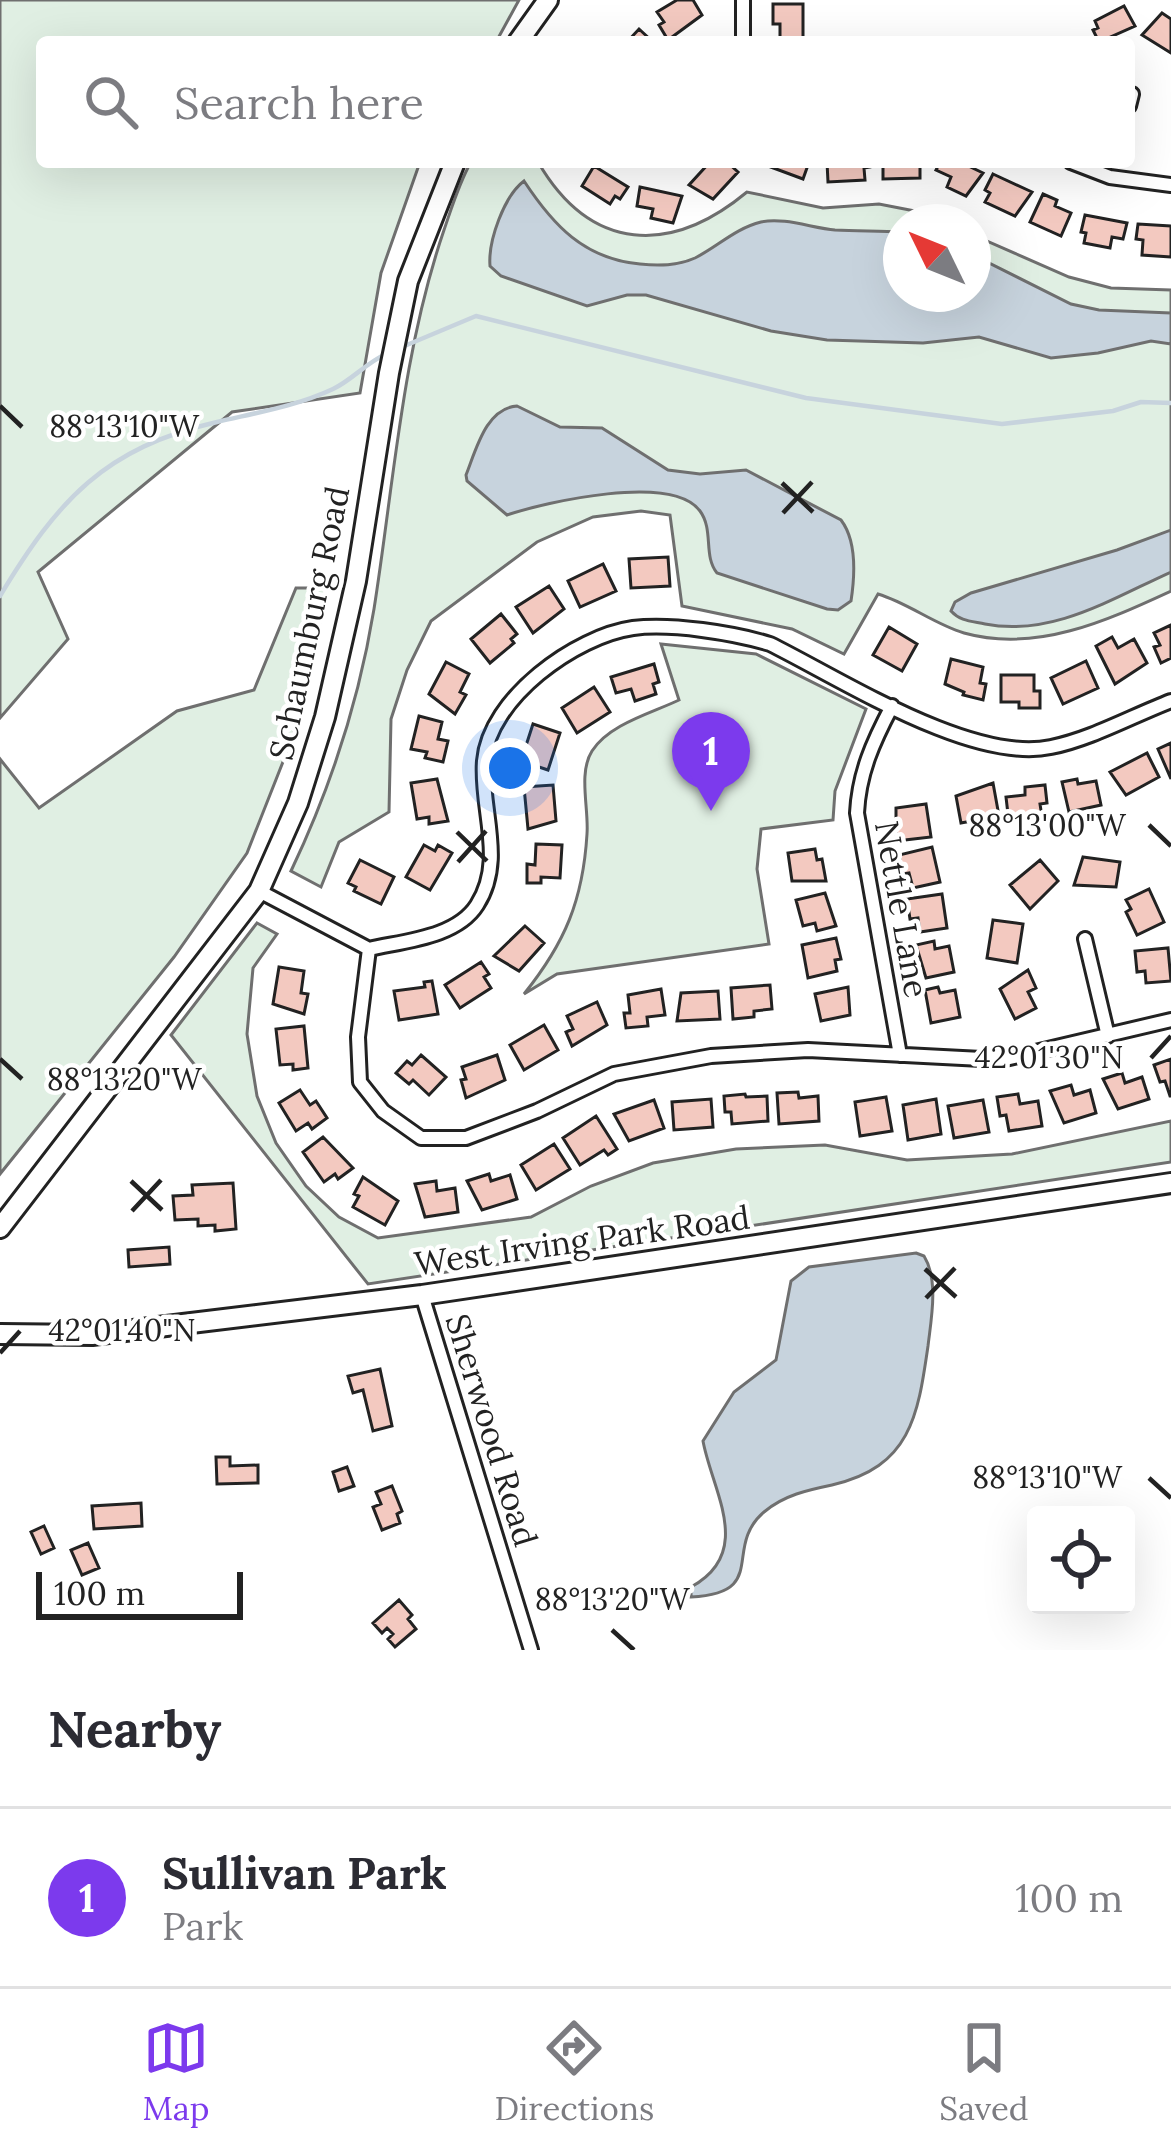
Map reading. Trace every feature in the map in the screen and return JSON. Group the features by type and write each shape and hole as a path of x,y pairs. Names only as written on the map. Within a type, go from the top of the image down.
{"main road":[{"path":"522,36 548,0"},
{"name":"Schaumburg Road","path":"0,1228 259,891 298,803 325,717 356,580 408,281 453,168"},
{"name":"West Irving Park Road","path":"0,1334 92,1335 422,1295 1171,1183"}],"street":[{"path":"743,0 743,36"},
{"path":"1112,169 1171,184"},
{"path":"259,891 369,949 446,931 477,906 493,856 484,757 497,717 519,689 537,676 601,637 637,627 770,644 943,732 982,744 1048,748 1171,701"},
{"name":"Nettle Lane","path":"892,706 871,746 859,783 857,813 900,1055"},
{"path":"1084,940 1108,1036"},
{"path":"369,949 358,1036 360,1082 383,1111 421,1138 466,1138 614,1074 711,1056 808,1050 1001,1060 1171,1020"},
{"name":"Sherwood Road","path":"422,1295 531,1650"}],"green space":[{"path":"0,0 519,0 499,36 36,36 36,168 418,168 381,273 360,393 232,412 38,572 68,639 0,718"},
{"path":"468,168 542,168 582,214 607,228 634,235 690,227 747,192 823,208 883,205 883,312 991,312 991,243 1069,277 1111,288 1171,290 1171,591 1096,623 1018,639 964,633 878,594 844,654 792,629 682,606 670,515 641,511 593,517 537,542 431,621 407,670 391,719 389,812 339,842 321,887 291,871 331,775 360,677 418,323 444,230"},
{"path":"296,588 328,588 292,739 247,853 174,957 0,1174 0,759 39,808 177,711 254,690"},
{"path":"661,644 756,654 866,709 835,791 833,820 761,829 757,869 769,944 557,974 524,994 551,957 576,900 587,834 586,770 592,751 620,726 679,700"},
{"path":"257,923 277,934 253,968 247,1034 257,1096 276,1143 306,1186 339,1217 378,1238 531,1217 591,1186 653,1163 736,1149 825,1145 907,1160 1012,1154 1171,1121 1171,1162 368,1284 171,1035"}],"shaded area":[{"path":"524,181 572,237 620,261 681,263 761,222 883,231 883,312 991,312 991,264 1071,304 1171,313 1171,344 1151,341 1051,358 979,337 923,343 827,340 771,331 646,295 587,306 501,276 490,266 499,220"},
{"path":"517,406 560,427 602,428 668,470 700,474 746,470 841,520 852,548 851,601 838,610 827,609 717,573 700,511 664,494 608,494 507,515 466,475 490,422"},
{"path":"1171,530 1171,572 1081,613 1010,627 966,620 951,611 955,602 971,593"},
{"path":"916,1253 929,1266 933,1300 920,1394 906,1435 879,1465 858,1477 796,1494 764,1512 746,1540 738,1578 715,1594 691,1597 691,1587 710,1573 721,1556 725,1539 720,1500 703,1441 734,1392 776,1360 791,1281 809,1267"}],"building":[{"path":"677,0 693,0 702,15 673,36 666,36 657,12"},
{"path":"773,4 803,4 803,36 780,36 780,24 773,24"},
{"path":"1124,6 1135,26 1112,36 1096,36 1095,21"},
{"path":"1162,13 1171,19 1171,53 1142,35"},
{"path":"597,168 628,187 610,204 582,186"},
{"path":"705,168 738,172 713,199 689,185"},
{"path":"773,168 807,168 803,179"},
{"path":"827,168 864,168 865,180 828,182"},
{"path":"883,168 920,168 920,178 883,179"},
{"path":"973,168 983,173 966,196 947,187 951,177 936,170"},
{"path":"993,174 1032,192 1015,216 985,202 990,193 985,190"},
{"path":"640,187 682,196 673,223 651,218 653,209 637,206"},
{"path":"1043,194 1071,213 1061,236 1030,222"},
{"path":"1085,215 1127,223 1123,239 1112,237 1110,248 1084,243"},
{"path":"1138,224 1171,226 1171,257 1142,255 1143,240 1136,239"},
{"path":"668,557 670,586 631,588 629,559"},
{"path":"603,564 616,591 580,607 568,581"},
{"path":"549,586 564,609 533,633 516,607"},
{"path":"501,614 517,634 511,639 514,643 490,663 471,639"},
{"path":"1171,625 1171,658 1161,663 1154,633"},
{"path":"889,627 917,644 902,671 873,655"},
{"path":"1112,637 1118,648 1134,639 1147,663 1115,684 1096,646"},
{"path":"951,659 983,667 983,700 945,684"},
{"path":"1086,661 1098,688 1063,704 1051,678"},
{"path":"446,662 469,674 460,692 466,695 455,714 429,694"},
{"path":"654,664 659,682 653,684 656,694 635,701 631,689 616,693 611,677"},
{"path":"1001,675 1034,675 1040,708 1001,702"},
{"path":"594,687 610,712 577,733 562,708"},
{"path":"419,716 442,722 438,739 448,741 443,762 411,749"},
{"path":"533,724 560,733 548,770 521,761"},
{"path":"1171,743 1171,779 1158,749"},
{"path":"1147,753 1159,777 1126,795 1110,772"},
{"path":"437,779 448,821 429,824 429,817 417,819 411,783"},
{"path":"1077,779 1078,784 1096,781 1101,805 1069,812 1062,782"},
{"path":"993,783 999,816 961,823 956,796"},
{"path":"553,785 556,821 528,829 524,787"},
{"path":"1045,785 1047,803 1040,804 1042,817 1009,823 1006,797 1025,795 1025,787"},
{"path":"926,804 931,837 896,841 896,808"},
{"path":"536,844 562,845 560,878 541,877 541,883 527,883 527,864 535,865"},
{"path":"424,845 435,851 438,845 452,853 430,890 406,877"},
{"path":"932,847 940,882 913,888 909,873 903,874 899,855"},
{"path":"815,849 826,881 792,881 788,853"},
{"path":"1083,857 1120,862 1116,887 1074,885"},
{"path":"360,860 394,877 381,904 348,883"},
{"path":"1040,860 1058,881 1030,909 1010,885"},
{"path":"1149,889 1164,922 1137,935 1126,900"},
{"path":"825,893 836,926 817,931 815,923 803,926 796,900"},
{"path":"942,894 947,928 920,932 918,918 910,919 907,899"},
{"path":"993,920 1023,924 1017,963 987,958"},
{"path":"525,926 544,943 519,971 494,956"},
{"path":"836,938 841,959 835,960 837,971 808,978 802,945"},
{"path":"934,941 935,949 949,946 954,972 926,978 916,945"},
{"path":"1168,948 1171,981 1146,983 1145,971 1137,972 1135,951"},
{"path":"481,962 491,988 460,1008 445,985"},
{"path":"279,967 304,971 301,993 308,994 304,1014 273,1004"},
{"path":"1028,970 1036,988 1028,992 1036,1008 1015,1019 1000,989"},
{"path":"432,981 438,1014 399,1020 394,991 425,987 424,982"},
{"path":"770,985 772,1009 733,1019 731,988"},
{"path":"848,987 850,1015 821,1021 815,994"},
{"path":"938,987 940,993 955,990 960,1017 931,1023 925,990"},
{"path":"661,989 665,1015 647,1017 648,1026 626,1028 628,995"},
{"path":"718,991 720,1019 677,1021 681,993"},
{"path":"597,1002 607,1025 572,1046 566,1032 573,1029 567,1016"},
{"path":"544,1025 558,1050 524,1070 510,1045"},
{"path":"304,1026 308,1068 280,1065 276,1029"},
{"path":"421,1055 446,1077 429,1095 413,1080 409,1084 396,1073"},
{"path":"497,1055 505,1080 466,1098 462,1067"},
{"path":"1171,1059 1171,1096 1170,1096 1154,1065"},
{"path":"1122,1073 1125,1083 1142,1077 1149,1099 1118,1109 1103,1079"},
{"path":"1071,1085 1074,1095 1090,1090 1096,1113 1064,1123 1050,1091"},
{"path":"300,1090 310,1105 316,1101 327,1118 312,1129 308,1123 296,1131 279,1103"},
{"path":"798,1092 799,1098 818,1096 819,1121 779,1124 777,1093"},
{"path":"1018,1094 1020,1104 1038,1101 1042,1126 1009,1131 997,1097"},
{"path":"724,1096 767,1096 768,1121 732,1124"},
{"path":"886,1097 892,1131 860,1136 855,1102"},
{"path":"711,1099 713,1127 674,1130 672,1102"},
{"path":"936,1099 941,1134 908,1140 903,1105"},
{"path":"654,1100 664,1128 629,1141 614,1114"},
{"path":"983,1100 989,1132 954,1138 948,1106"},
{"path":"596,1116 617,1149 608,1155 604,1150 580,1165 563,1138"},
{"path":"323,1137 353,1168 324,1182 303,1152"},
{"path":"554,1144 570,1169 536,1190 521,1165"},
{"path":"489,1174 491,1181 510,1175 517,1199 482,1210 467,1181"},
{"path":"363,1177 398,1201 385,1225 353,1207"},
{"path":"436,1181 437,1191 455,1188 458,1212 425,1217 415,1184"},
{"path":"233,1183 236,1229 215,1231 215,1225 198,1226 198,1219 175,1220 173,1196 193,1195 192,1185"},
{"path":"169,1247 170,1264 129,1267 128,1250"},
{"path":"380,1369 392,1426 373,1431 363,1390 353,1393 348,1376"},
{"path":"216,1457 230,1457 230,1466 258,1465 258,1483 217,1484"},
{"path":"347,1467 354,1486 339,1491 333,1472"},
{"path":"392,1486 402,1511 397,1514 400,1523 382,1530 373,1507 381,1504 376,1492"},
{"path":"141,1503 142,1526 94,1529 92,1506"},
{"path":"44,1526 54,1548 41,1554 31,1532"},
{"path":"88,1543 99,1568 82,1575 71,1550"},
{"path":"399,1600 412,1615 408,1619 416,1629 395,1647 388,1639 393,1634 387,1628 382,1633 373,1623"}],"waterway":[{"path":"402,347 476,316 806,398 1002,424 1113,411 1141,402 1171,403"},
{"path":"0,596 64,506 114,463 178,433 319,395 386,354"}],"place":[{"name":"Sullivan Park","path":"711,811"}]}
